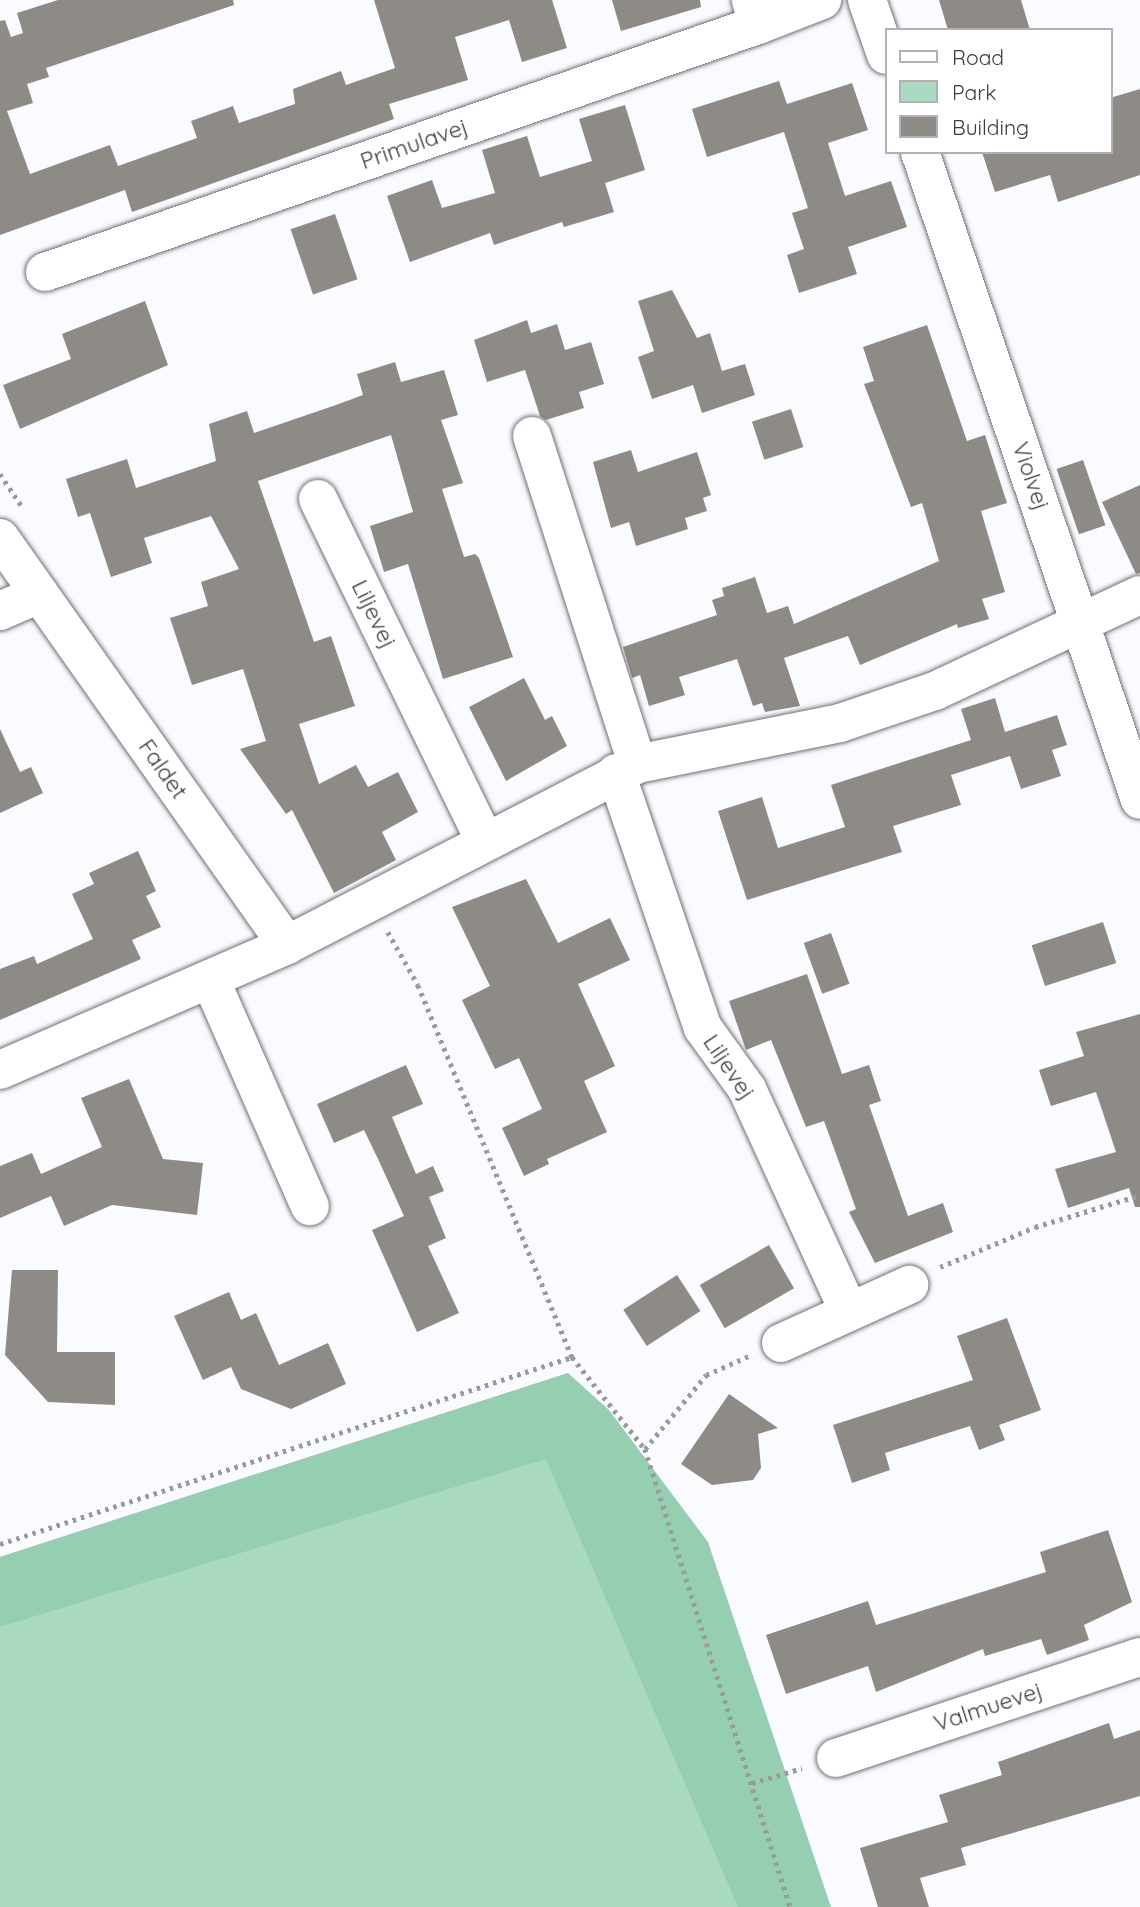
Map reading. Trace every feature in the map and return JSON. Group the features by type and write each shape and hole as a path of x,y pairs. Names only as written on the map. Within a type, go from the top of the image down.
{"street":[{"path":"754,13 822,0"},
{"path":"867,0 884,49"},
{"name":"Primulavej","path":"45,272 754,13"},
{"name":"Violvej","path":"921,154 1140,800"},
{"name":"Liljevej","path":"531,436 702,1028 747,1089 849,1312"},
{"name":"Liljevej","path":"318,499 485,842"},
{"name":"Faldet","path":"0,538 287,945"},
{"path":"0,611 39,594"},
{"path":"0,1070 211,981 287,945 626,769 840,723 935,691 1140,595"},
{"path":"211,981 310,1206"},
{"path":"781,1343 909,1285"},
{"name":"Valmuevej","path":"836,1758 1140,1657"}],"path":[{"path":"371,901 418,985 572,1357 645,1449 790,1907"},
{"path":"909,1285 1035,1227 1140,1195"},
{"path":"645,1449 706,1375 781,1343"},
{"path":"0,1544 572,1357"},
{"path":"752,1783 836,1758"}],"green space":[{"path":"568,1373 749,1907 0,1907 0,1557"},
{"path":"568,1373 609,1410 708,1542 831,1907 738,1907 546,1459 0,1627 0,1557"}],"building":[{"path":"58,0 233,0 234,5 46,68 49,77 27,84 33,103 7,111 30,174 110,145 118,166 197,138 191,121 233,106 239,123 295,104 293,89 341,71 346,85 395,68 374,0 552,0 567,48 522,62 509,20 455,37 468,80 389,104 394,119 132,212 125,190 0,235 0,21 5,20 11,37 23,33 17,13"},
{"path":"612,0 700,0 701,7 621,31"},
{"path":"939,0 1021,0 1029,28 947,28"},
{"path":"779,81 787,104 852,83 868,130 828,143 845,196 891,181 907,227 848,247 857,274 799,293 787,255 804,249 792,213 808,208 784,132 707,157 692,109"},
{"path":"1140,89 1140,175 1058,202 1050,175 995,192 983,154 1112,154 1112,97"},
{"path":"625,105 645,170 605,183 614,212 564,227 562,222 494,245 490,233 410,262 387,196 432,180 442,208 495,193 482,150 527,136 540,177 592,161 579,119"},
{"path":"335,214 357,279 313,295 291,229"},
{"path":"672,290 697,338 710,333 722,371 745,364 755,395 702,413 693,385 652,399 638,357 654,351 638,301"},
{"path":"145,301 168,365 20,429 3,385 71,359 62,334"},
{"path":"527,320 531,333 557,324 565,350 591,342 604,384 579,392 584,408 546,420 540,416 525,370 487,382 474,340"},
{"path":"927,325 967,441 985,435 1007,503 981,511 1005,592 982,599 989,619 958,628 957,624 860,665 848,636 784,658 800,706 765,712 762,703 753,706 737,659 679,677 685,695 649,706 640,675 632,678 623,647 717,615 712,600 724,596 722,588 755,577 767,613 788,606 794,624 939,561 922,503 911,507 864,384 874,381 863,347"},
{"path":"395,362 401,382 444,370 458,415 441,420 463,483 442,489 464,557 475,554 479,558 513,657 443,679 408,564 384,572 370,526 413,512 391,435 258,481 314,642 331,636 355,706 299,724 319,784 356,765 368,787 398,772 418,812 382,832 396,860 334,893 292,810 286,814 240,749 266,741 243,669 192,685 170,618 208,606 201,582 239,569 211,516 144,538 152,563 111,577 90,513 78,517 66,479 127,459 136,488 216,461 209,424 247,411 254,433 363,395 357,374"},
{"path":"791,409 803,447 764,460 752,422"},
{"path":"631,450 638,472 697,452 711,495 703,498 707,511 685,518 688,529 636,546 629,522 611,528 593,462"},
{"path":"1083,460 1105,525 1079,534 1057,469"},
{"path":"1140,485 1140,573 1136,574 1102,502"},
{"path":"524,678 545,720 552,716 567,746 506,781 469,707"},
{"path":"995,698 1005,732 1057,715 1067,745 1052,750 1061,776 1021,789 1010,756 951,775 961,805 893,826 902,852 747,900 718,811 762,797 778,848 845,827 831,785 971,740 961,709"},
{"path":"0,729 20,772 31,767 43,793 0,813"},
{"path":"138,851 156,891 146,896 161,927 132,940 141,959 0,1020 0,969 34,956 37,964 93,939 72,894 94,884 89,873"},
{"path":"526,879 558,943 610,918 630,960 578,984 615,1066 584,1081 607,1132 547,1159 549,1164 524,1176 502,1128 542,1109 519,1058 495,1069 462,1000 490,986 452,907"},
{"path":"1103,922 1116,963 1045,986 1032,945"},
{"path":"831,933 849,984 822,994 804,943"},
{"path":"807,974 842,1074 869,1065 881,1101 869,1105 908,1216 943,1203 953,1232 875,1263 849,1212 856,1209 824,1121 806,1127 771,1040 746,1050 729,1001"},
{"path":"1140,1014 1140,1207 1135,1207 1129,1188 1068,1208 1055,1169 1116,1152 1096,1092 1051,1106 1039,1070 1084,1056 1076,1032"},
{"path":"406,1065 423,1104 392,1117 416,1174 433,1166 444,1191 429,1197 446,1238 428,1246 459,1313 417,1332 372,1230 404,1216 364,1130 334,1143 317,1104"},
{"path":"129,1079 163,1159 203,1163 197,1215 112,1205 64,1226 51,1196 0,1218 0,1166 32,1153 41,1174 102,1147 81,1098"},
{"path":"769,1245 794,1288 725,1328 700,1285"},
{"path":"12,1270 58,1270 57,1352 115,1352 115,1405 48,1402 5,1355"},
{"path":"677,1275 700,1311 647,1346 623,1310"},
{"path":"229,1292 241,1320 256,1313 279,1365 328,1343 346,1384 291,1409 241,1389 231,1367 203,1380 174,1316"},
{"path":"1007,1318 1041,1410 999,1425 1005,1440 979,1450 970,1426 885,1453 890,1470 852,1483 833,1425 973,1380 957,1336"},
{"path":"729,1394 778,1428 758,1434 761,1468 753,1480 712,1485 681,1464"},
{"path":"1108,1530 1132,1602 1084,1625 1089,1640 1047,1655 1041,1639 985,1656 983,1649 876,1692 868,1666 786,1694 766,1635 868,1601 876,1625 1046,1572 1040,1552"},
{"path":"1109,1723 1114,1739 1140,1730 1140,1796 961,1848 966,1865 920,1878 929,1907 878,1907 860,1848 948,1822 939,1795 1002,1775 998,1762"}]}
